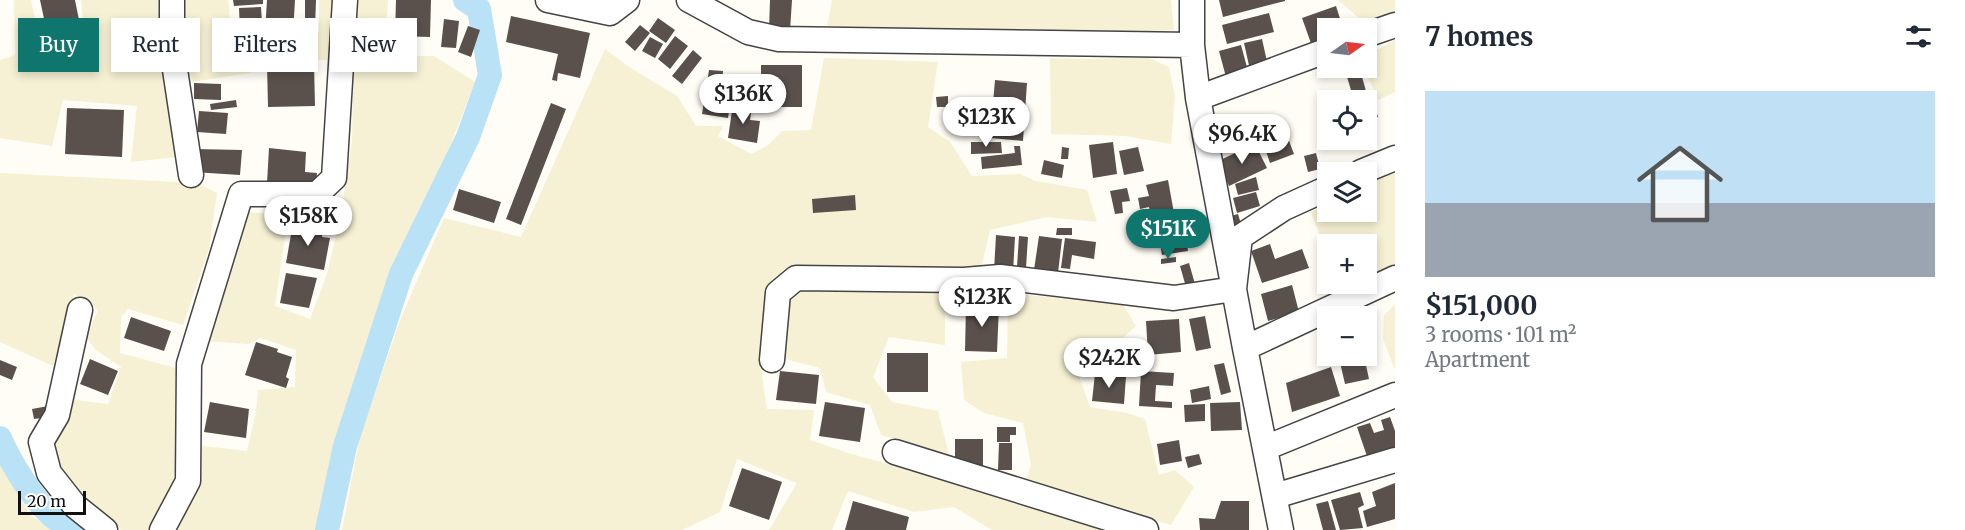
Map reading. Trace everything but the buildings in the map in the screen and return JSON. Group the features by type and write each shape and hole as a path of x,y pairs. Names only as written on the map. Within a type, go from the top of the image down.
{"street":[{"path":"172,0 172,50 191,175"},
{"path":"162,530 188,481 189,364 241,194 317,194 334,178 345,0"},
{"path":"548,0 619,7"},
{"path":"689,0 747,32 778,39 1192,45"},
{"path":"1192,0 1192,45 1198,98 1281,530"},
{"path":"1377,31 1395,25"},
{"path":"1198,98 1317,54"},
{"path":"1377,165 1395,158"},
{"path":"1233,289 1240,237 1284,208 1317,193"},
{"path":"772,360 778,293 796,278 964,280 1000,277 1174,298 1233,289"},
{"path":"1245,348 1395,278"},
{"path":"80,310 57,415 41,442 49,473 75,506 105,530"},
{"path":"1265,448 1395,395"},
{"path":"895,452 1146,530"},
{"path":"1275,496 1395,460"}],"shaded area":[{"path":"14,0 31,0 35,18 18,18 18,72 99,72 99,18 83,18 81,0 160,0 163,18 111,18 111,72 172,72 185,156 131,162 137,106 63,100 52,146 0,138 0,60 15,55"},
{"path":"182,0 228,0 230,18 212,18 212,72 252,72 192,82 189,72 200,72 200,18 180,18"},
{"path":"319,0 336,0 334,18 330,18 329,60 318,60"},
{"path":"354,0 388,0 387,18 354,18"},
{"path":"832,0 1171,0 1174,30 1000,37 826,32"},
{"path":"1338,0 1395,0 1395,12 1377,20 1377,18 1359,18"},
{"path":"1395,40 1395,92 1378,100 1377,90 1374,90 1368,78 1377,78 1377,50"},
{"path":"605,49 629,67 677,96 696,126 723,126 718,136 751,154 767,146 782,131 811,130 824,58 938,62 928,127 950,142 972,176 1020,174 1036,181 1087,190 1097,222 1047,217 990,230 981,268 868,274 794,272 775,276 764,344 762,376 767,409 814,410 810,440 851,454 1140,530 992,530 954,507 914,512 848,491 832,530 769,530 797,483 737,459 720,512 682,530 342,530 360,436 401,318 444,218 521,237"},
{"path":"417,56 434,56 475,82 426,207 382,301 359,366 341,444 317,530 175,530 196,445 247,451 256,412 258,390 295,387 296,350 261,338 248,344 203,341 247,212 288,215 275,306 310,319 327,274 341,215 352,142 353,72 417,72"},
{"path":"1147,57 1169,67 1175,96 1171,144 1125,136 1051,134 1050,58"},
{"path":"1395,170 1395,270 1377,279 1377,234 1319,234 1311,212 1317,209 1317,222 1377,222 1377,179"},
{"path":"0,173 196,183 217,193 209,249 183,325 128,309 121,317 120,353 180,369 183,430 168,503 152,530 121,530 76,494 51,455 67,399 108,404 121,367 96,350 86,337 98,310 74,294 53,366 0,342"},
{"path":"791,290 945,291 945,345 889,337 873,377 892,402 938,411 949,455 881,435 870,405 826,392 820,368 781,358"},
{"path":"1008,293 1123,305 1136,326 1108,352 1078,373 1090,407 1127,413 1145,419 1159,475 1175,470 1194,487 1171,525 1025,483 1031,464 1023,423 984,413 964,400 961,362 1007,358"},
{"path":"1395,304 1395,370 1383,339 1384,315"},
{"path":"0,458 29,514 51,530 0,530"}],"waterway":[{"path":"327,530 345,446 401,274 468,137 490,75 479,9 465,0"},
{"path":"0,438 9,457 38,501 55,518 77,530"}]}
